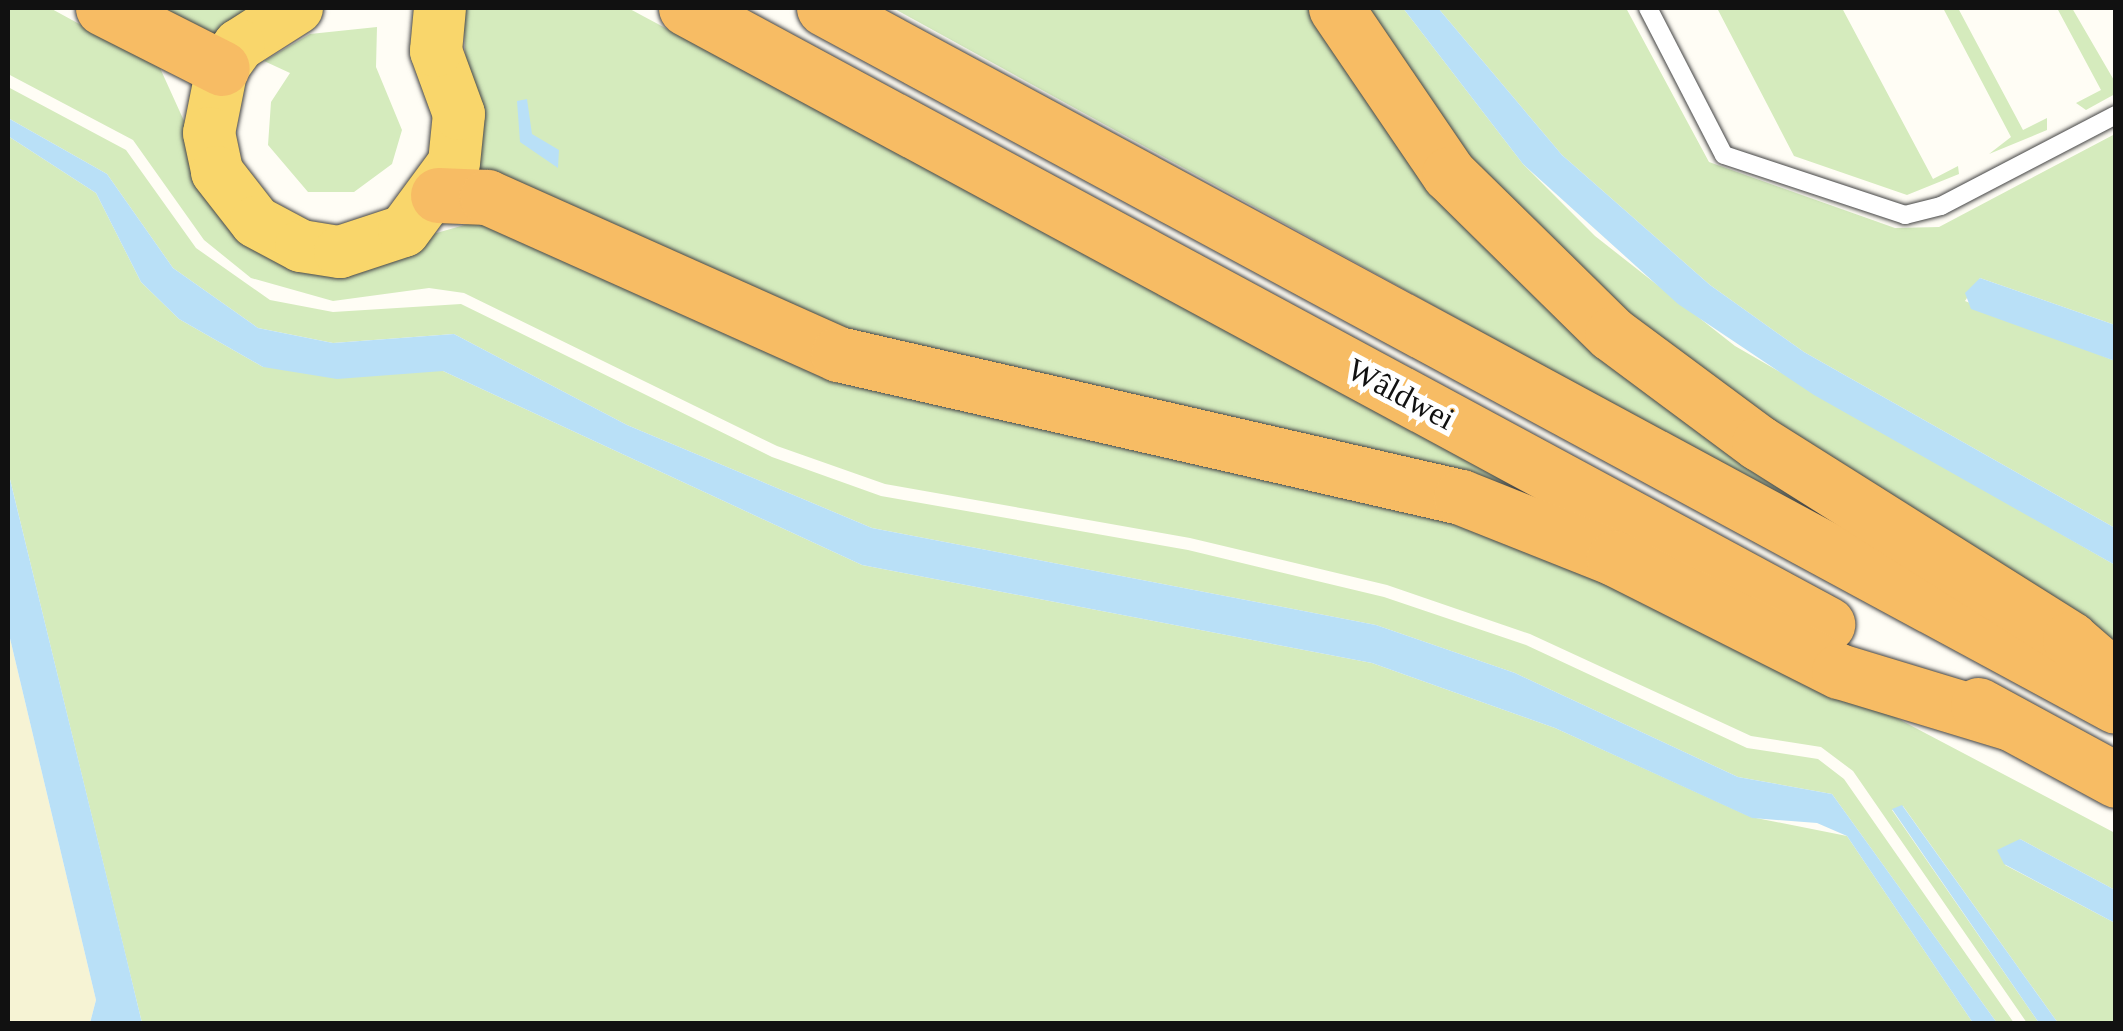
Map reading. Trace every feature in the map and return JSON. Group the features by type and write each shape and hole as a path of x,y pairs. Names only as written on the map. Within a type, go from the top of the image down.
{"highway":[{"path":"103,8 222,68"},
{"name":"Wâldwei","path":"686,8 2116,780"},
{"name":"Wâldwei","path":"824,8 2116,706"},
{"path":"1336,8 1449,174 1601,324 1759,443 2070,640 2116,679"},
{"path":"438,195 487,197 706,301 854,359 1460,498 1614,558 1838,671 2010,723"}],"main road":[{"path":"297,8 250,33 222,68 209,133 218,172 270,232 320,250 358,250 404,231 438,195 454,163 459,114 424,14"},
{"path":"222,68 242,82 236,136 262,191 302,220 364,220 411,186 428,156 427,97 404,53 424,14"}],"lane":[{"path":"1648,8 1724,155 1905,215 1941,206 2116,115"}],"shaded area":[{"path":"8,630 96,1000 90,1023 8,1023"}],"green space":[{"path":"8,8 50,8 160,68 229,220 426,236 475,222 527,232 1456,511 1832,684 2115,833 2115,890 2020,839 2005,865 2115,923 2115,1023 2058,1023 1903,806 1892,810 2039,1023 2027,1023 1853,771 1821,747 1751,736 1530,634 1387,585 1190,538 885,484 777,446 464,293 429,288 333,301 251,278 204,240 133,140 8,74"},
{"path":"145,8 265,8 218,46"},
{"path":"463,8 628,8 1550,502 922,367 471,173"},
{"path":"893,8 1317,8 1406,138 1974,603"},
{"path":"1355,8 1403,8 1523,164 1595,236 1735,346 2115,565 2115,650 1982,569 1550,261"},
{"path":"1438,8 1626,8 1709,162 1895,228 1939,227 2115,134 2115,325 1980,278 1965,301 2115,361 2115,528 1804,352 1710,285 1562,155"},
{"path":"1717,8 1842,8 1933,179 1958,166 1959,174 1907,195 1794,156"},
{"path":"1943,8 1958,8 2023,130 2047,118 2047,130 1989,154 2011,137"},
{"path":"2057,8 2072,8 2115,82 2115,94 2086,110 2076,103 2101,90"},
{"path":"377,27 376,67 402,130 392,164 354,192 308,192 268,145 271,102 290,73 264,61 310,34"},
{"path":"8,87 126,150 196,248 270,300 333,312 461,304 772,457 881,496 1188,550 1384,597 1526,645 1747,748 1818,759 1844,779 2014,1023 1997,1023 1832,794 1738,777 1515,673 1376,625 872,528 627,425 454,334 333,343 258,328 173,268 107,174 8,118"},
{"path":"8,136 96,193 141,282 179,319 263,367 443,371 862,565 1372,663 1555,728 1751,817 1847,836 1973,1023 142,1023 8,471"}],"water":[{"path":"1403,8 1438,8 1562,155 1710,285 1804,352 2115,528 2115,565 1814,395 1678,304 1523,164"},
{"path":"527,99 532,134 559,150 558,168 520,142 517,101"},
{"path":"8,118 107,174 173,268 258,328 333,343 454,334 627,425 872,528 1376,625 1515,673 1738,777 1832,794 1997,1023 1973,1023 1847,836 1817,823 1752,818 1555,728 1372,663 862,565 443,371 337,379 263,367 179,319 141,282 96,193 8,136"},
{"path":"1980,278 2115,325 2115,361 1971,309 1965,293"},
{"path":"8,471 142,1023 90,1023 96,1000 8,630"},
{"path":"1902,805 2058,1023 2039,1023 1892,809"},
{"path":"2020,839 2115,890 2115,923 2004,864 1997,850"}]}
